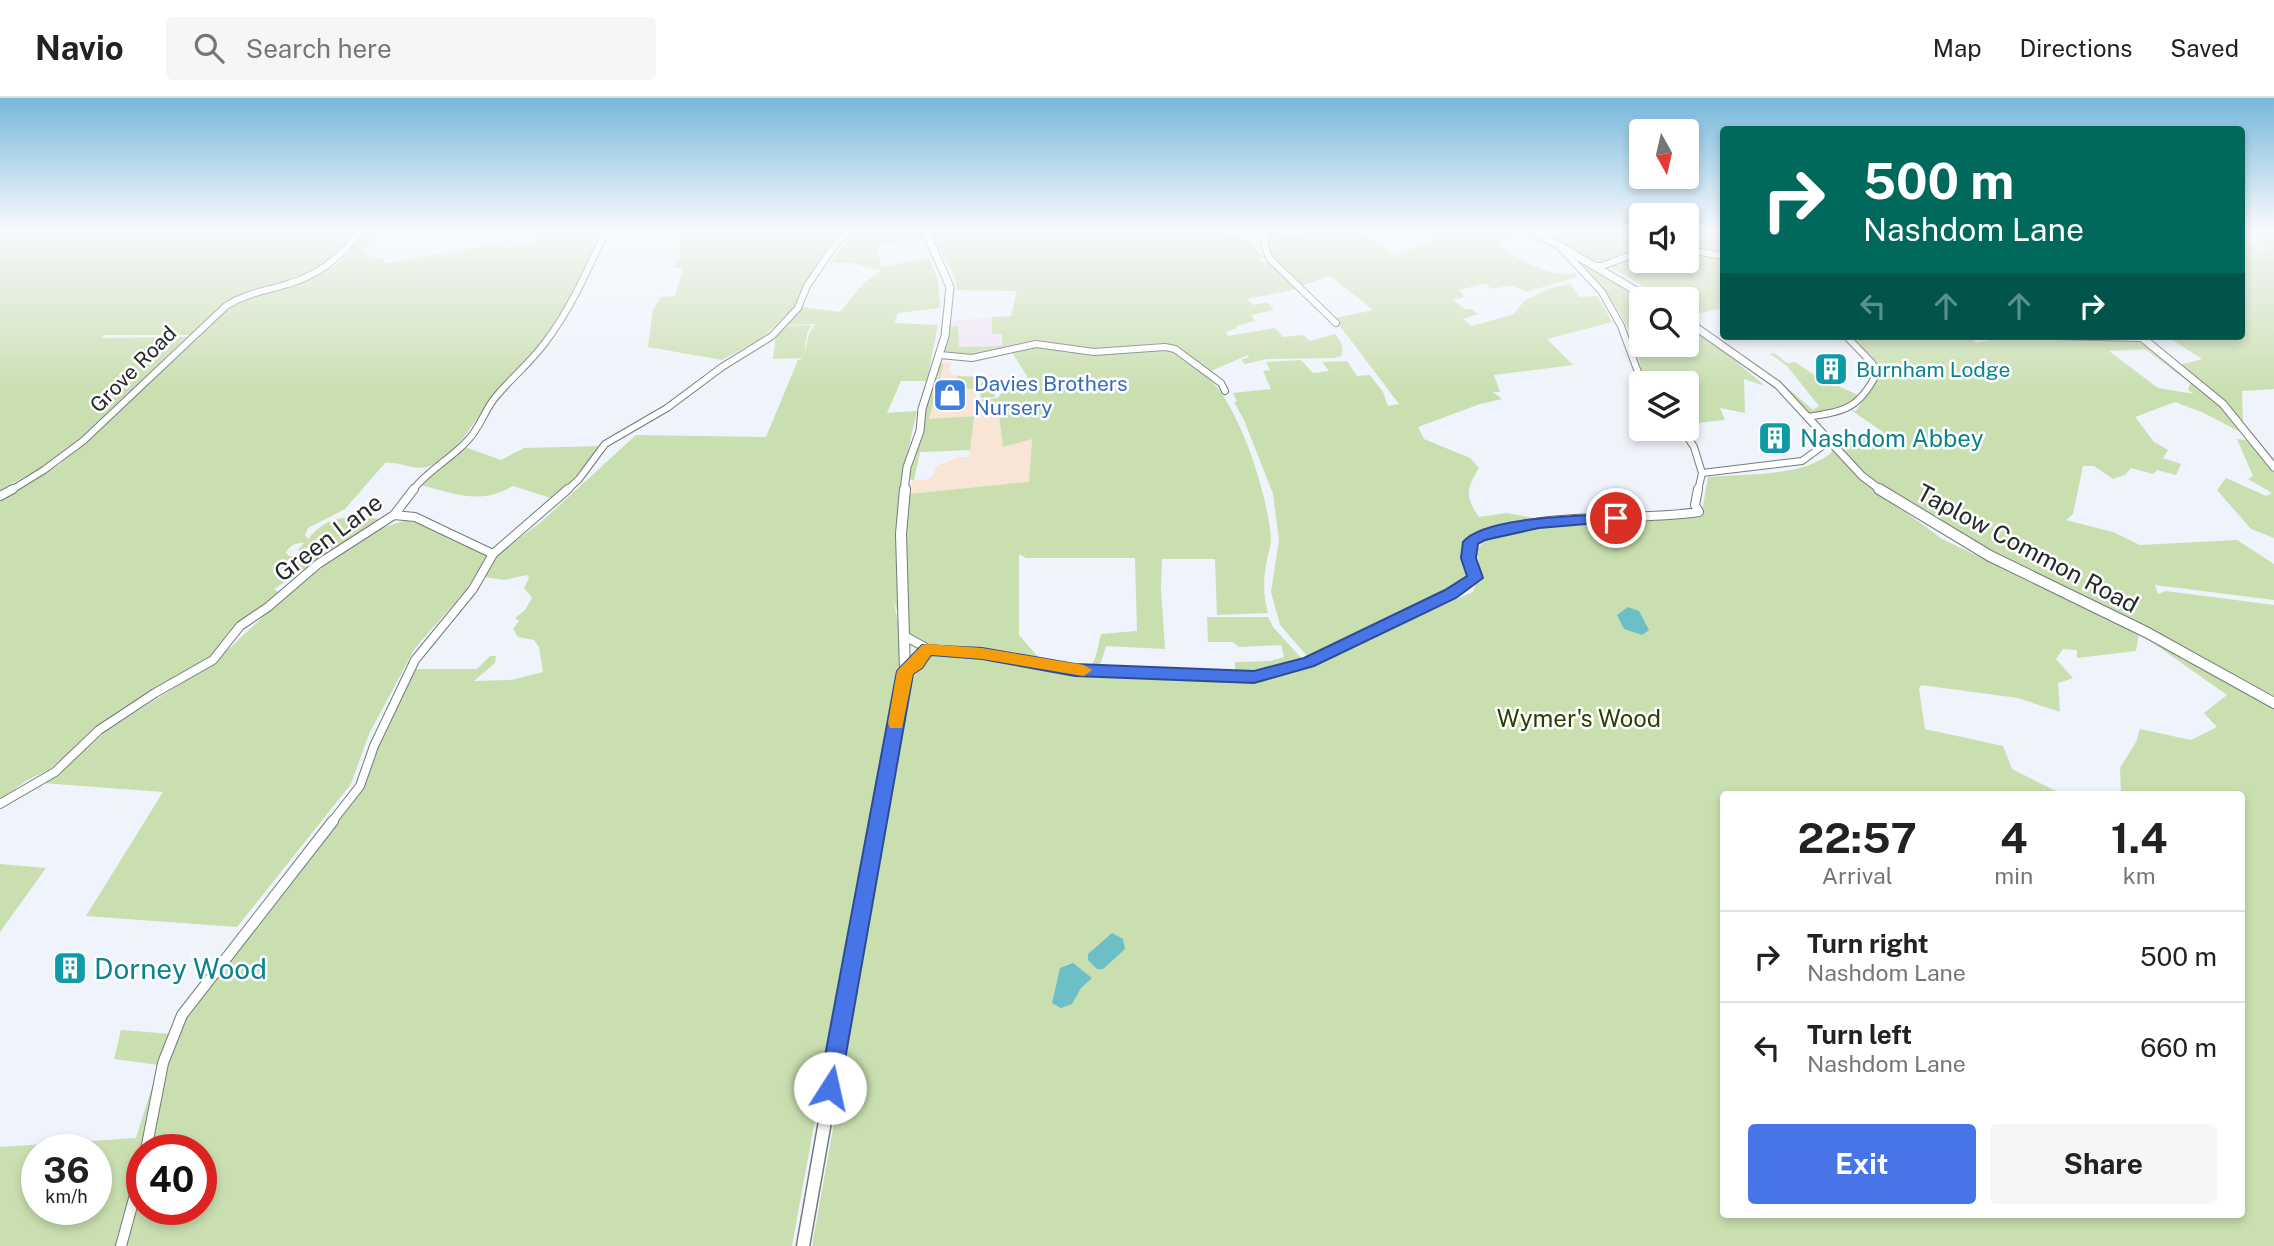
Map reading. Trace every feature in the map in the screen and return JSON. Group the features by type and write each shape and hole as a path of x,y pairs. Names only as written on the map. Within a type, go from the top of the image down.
{"street":[{"name":"Grove Road","path":"0,496 57,464 80,445 190,336 228,305 250,293 292,284"},
{"name":"Green Lane","path":"0,804 55,772 99,730 155,693 213,660 240,626 268,607 318,564 394,515 423,477 469,440 487,408 509,380 523,370 545,344 581,284"},
{"path":"149,1134 173,1030 360,786 373,746 415,660 473,589 493,554 533,522 579,479 605,444 667,408 722,367 772,336 798,308 809,284"},
{"path":"803,1246 905,671 901,534 905,483 925,398 943,358 948,284"},
{"path":"1295,284 1336,323"},
{"path":"1594,284 1622,326 1638,371"},
{"name":"Taplow Common Road","path":"1699,329 1778,385 1828,442 1876,488 1953,536 2146,632 2274,703"},
{"path":"1807,417 1851,409 1865,396 1877,373 1872,363 1850,340"},
{"path":"2144,340 2223,404 2274,467"},
{"path":"943,358 978,357 1022,345 1051,342 1093,352 1165,347 1175,349 1221,383 1225,391"},
{"path":"903,635 928,649 982,654 1075,670 1254,677 1308,662 1451,594 1475,578 1469,558 1471,542 1480,536 1539,523 1699,512 1695,505 1702,473 1690,441"},
{"path":"1702,473 1802,461 1813,456 1821,445 1828,442"},
{"path":"394,515 415,517 493,554"},
{"path":"905,671 916,664 928,649"},
{"path":"121,1246 127,1225"}],"shaded area":[{"path":"992,317 992,333 1002,334 1002,346 959,347 949,327 950,321"},
{"path":"951,362 950,371 953,375 978,377 975,409 998,407 1032,438 1029,483 908,494 909,486 914,480 927,480 934,474 936,466 959,457 969,457 973,416 929,419 944,363"}],"green space":[{"path":"0,284 291,284 284,288 298,284 577,284 558,321 449,454 432,465 421,468 385,463 345,509 308,528 305,535 308,539 324,524 342,518 382,519 320,562 298,550 304,543 291,546 286,553 289,556 304,556 309,566 274,589 280,593 203,663 97,729 50,769 26,781 0,800 0,497 59,465 208,326 225,303 190,335 103,335 102,338 187,337 57,460 0,490"},
{"path":"679,284 808,284 798,303 763,337 722,360 648,347 653,309 661,297 675,296"},
{"name":"Wymer's Wood","path":"864,284 938,284 940,308 898,313 894,323 938,325 927,381 901,381 887,413 917,411 901,481 909,486 909,494 1029,482 1032,439 1003,447 998,407 974,409 975,400 998,398 1002,392 1022,390 1023,395 1030,389 1027,376 1011,351 1039,344 1041,340 979,354 944,355 949,327 958,326 959,347 1002,346 1002,334 992,334 992,317 1011,316 1017,291 957,290 956,284 1291,284 1297,289 1247,299 1254,305 1267,302 1274,310 1251,315 1255,321 1236,326 1237,328 1226,332 1228,336 1275,328 1283,337 1303,335 1310,341 1335,334 1339,339 1342,353 1334,358 1267,359 1245,364 1241,360 1249,357 1248,355 1204,374 1229,405 1250,450 1258,475 1271,539 1264,581 1268,613 1217,615 1215,559 1162,559 1165,649 1106,646 1099,669 1254,678 1309,664 1473,592 1479,572 1479,548 1484,542 1501,535 1555,526 1701,517 1708,477 1793,470 1823,459 1834,450 1856,476 1942,539 2139,632 2274,708 2274,1246 812,1246 849,1039 875,854 895,762 908,670 930,657 909,644 893,599 901,636 899,669 886,727 891,728 875,831 868,829 792,1246 0,1246 0,1147 21,1146 21,1225 112,1225 112,1140 126,1139 126,1225 217,1225 217,1134 137,1134 159,1065 114,1059 121,1030 172,1034 360,786 411,669 477,669 490,656 496,656 495,663 474,681 511,680 543,672 539,647 534,640 518,637 513,629 519,621 515,618 525,610 532,598 524,588 529,578 527,575 505,580 484,577 498,554 540,523 636,435 766,437 798,360 803,358 773,359 776,335 784,326 812,325 807,333 804,356 809,334 815,324 785,325 802,307 840,312","holes":["1019,554 1026,558 1135,558 1137,631 1101,634 1095,659 1089,668 1040,659 1019,635"]},
{"path":"1340,284 1484,284 1459,290 1464,297 1453,300 1478,314 1463,319 1472,326 1514,314 1524,301 1551,288 1570,284 1580,297 1598,296 1612,322 1547,339 1573,365 1494,375 1500,392 1493,392 1502,399 1480,404 1418,427 1424,439 1470,458 1479,468 1470,487 1469,498 1479,517 1507,513 1544,520 1476,534 1469,540 1468,575 1447,591 1309,658 1280,625 1271,592 1279,540 1273,494 1244,420 1234,402 1237,402 1233,393 1271,389 1263,371 1270,370 1266,362 1301,360 1313,373 1329,371 1322,362 1347,361 1357,376 1370,375 1383,392 1388,406 1399,404 1334,318 1373,310"},
{"path":"1486,284 1554,284 1526,292 1513,285 1491,289"},
{"path":"1598,284 1623,284 1629,287 1629,330"},
{"path":"1639,284 1720,284 1720,309 1699,313 1699,287 1645,287"},
{"path":"2245,284 2274,284 2274,389 2242,391 2243,422 2225,402 2180,365 2202,359 2172,340 2245,340"},
{"path":"1699,334 1765,386 1744,379 1745,413 1720,408 1725,420 1699,423 1699,371 1642,371 1638,357 1699,357"},
{"path":"1853,340 1973,340 1976,343 1992,340 2132,340 2174,363 2231,418 2240,432 2204,413 2175,402 2135,417 2154,442 2168,450 2163,458 2181,464 2176,475 2157,470 2153,474 2131,468 2125,475 2113,479 2094,466 2083,466 2073,514 2066,520 2113,532 2140,545 2237,540 2274,564 2274,600 2155,585 2158,594 2166,591 2274,605 2274,696 1980,549 1864,475 1837,445 1883,432 1851,410 1856,411 1879,375 1880,369","holes":["2145,349 2190,383 2188,390 2194,394 2158,388 2109,351"]},
{"path":"1774,353 1787,363 1795,362 1813,374 1860,396 1850,407 1812,414 1807,412 1780,384 1813,410 1819,406 1787,366 1770,354"},
{"path":"944,363 929,419 974,416 970,450 920,452 914,480 908,479 930,388 939,376 940,364"},
{"path":"957,376 978,377 978,382 993,381 995,397 981,398 978,383 977,389 955,388"},
{"path":"2237,439 2246,440 2274,469 2274,538 2251,529 2217,490 2226,478 2266,496 2272,493 2248,479 2253,476"},
{"path":"603,446 554,499 513,486 490,495 468,496 421,485 465,447 501,460 524,448"},
{"path":"412,518 488,556 465,591 415,648 369,734 351,784 237,927 86,916 163,792 42,783 103,733 214,663 289,592 370,532"},
{"path":"1207,617 1268,617 1273,627 1303,660 1253,673 1235,673 1235,662 1270,661 1284,657 1281,645 1239,647 1233,642 1208,642"},
{"path":"0,864 46,868 0,932"}],"water":[{"path":"1628,607 1639,611 1649,630 1642,635 1624,629 1617,615"},
{"path":"1112,933 1123,939 1125,949 1103,969 1097,969 1088,960 1088,954"},
{"path":"1073,963 1092,978 1081,988 1072,1004 1061,1008 1052,1003 1060,968"}],"slow traffic":[{"path":"896,723 905,671 916,664 928,649 982,654 1084,670"}],"place":[{"name":"Burnham Lodge","path":"1831,369"},
{"name":"Davies Brothers Nursery","path":"950,395"},
{"name":"Nashdom Abbey","path":"1775,438"},
{"name":"Dorney Wood","path":"70,968"}],"route":[{"path":"830,1088 905,671 916,664 928,649 982,654 1075,670 1254,677 1308,662 1451,594 1475,578 1469,558 1471,542 1480,536 1539,523 1616,518"}]}
